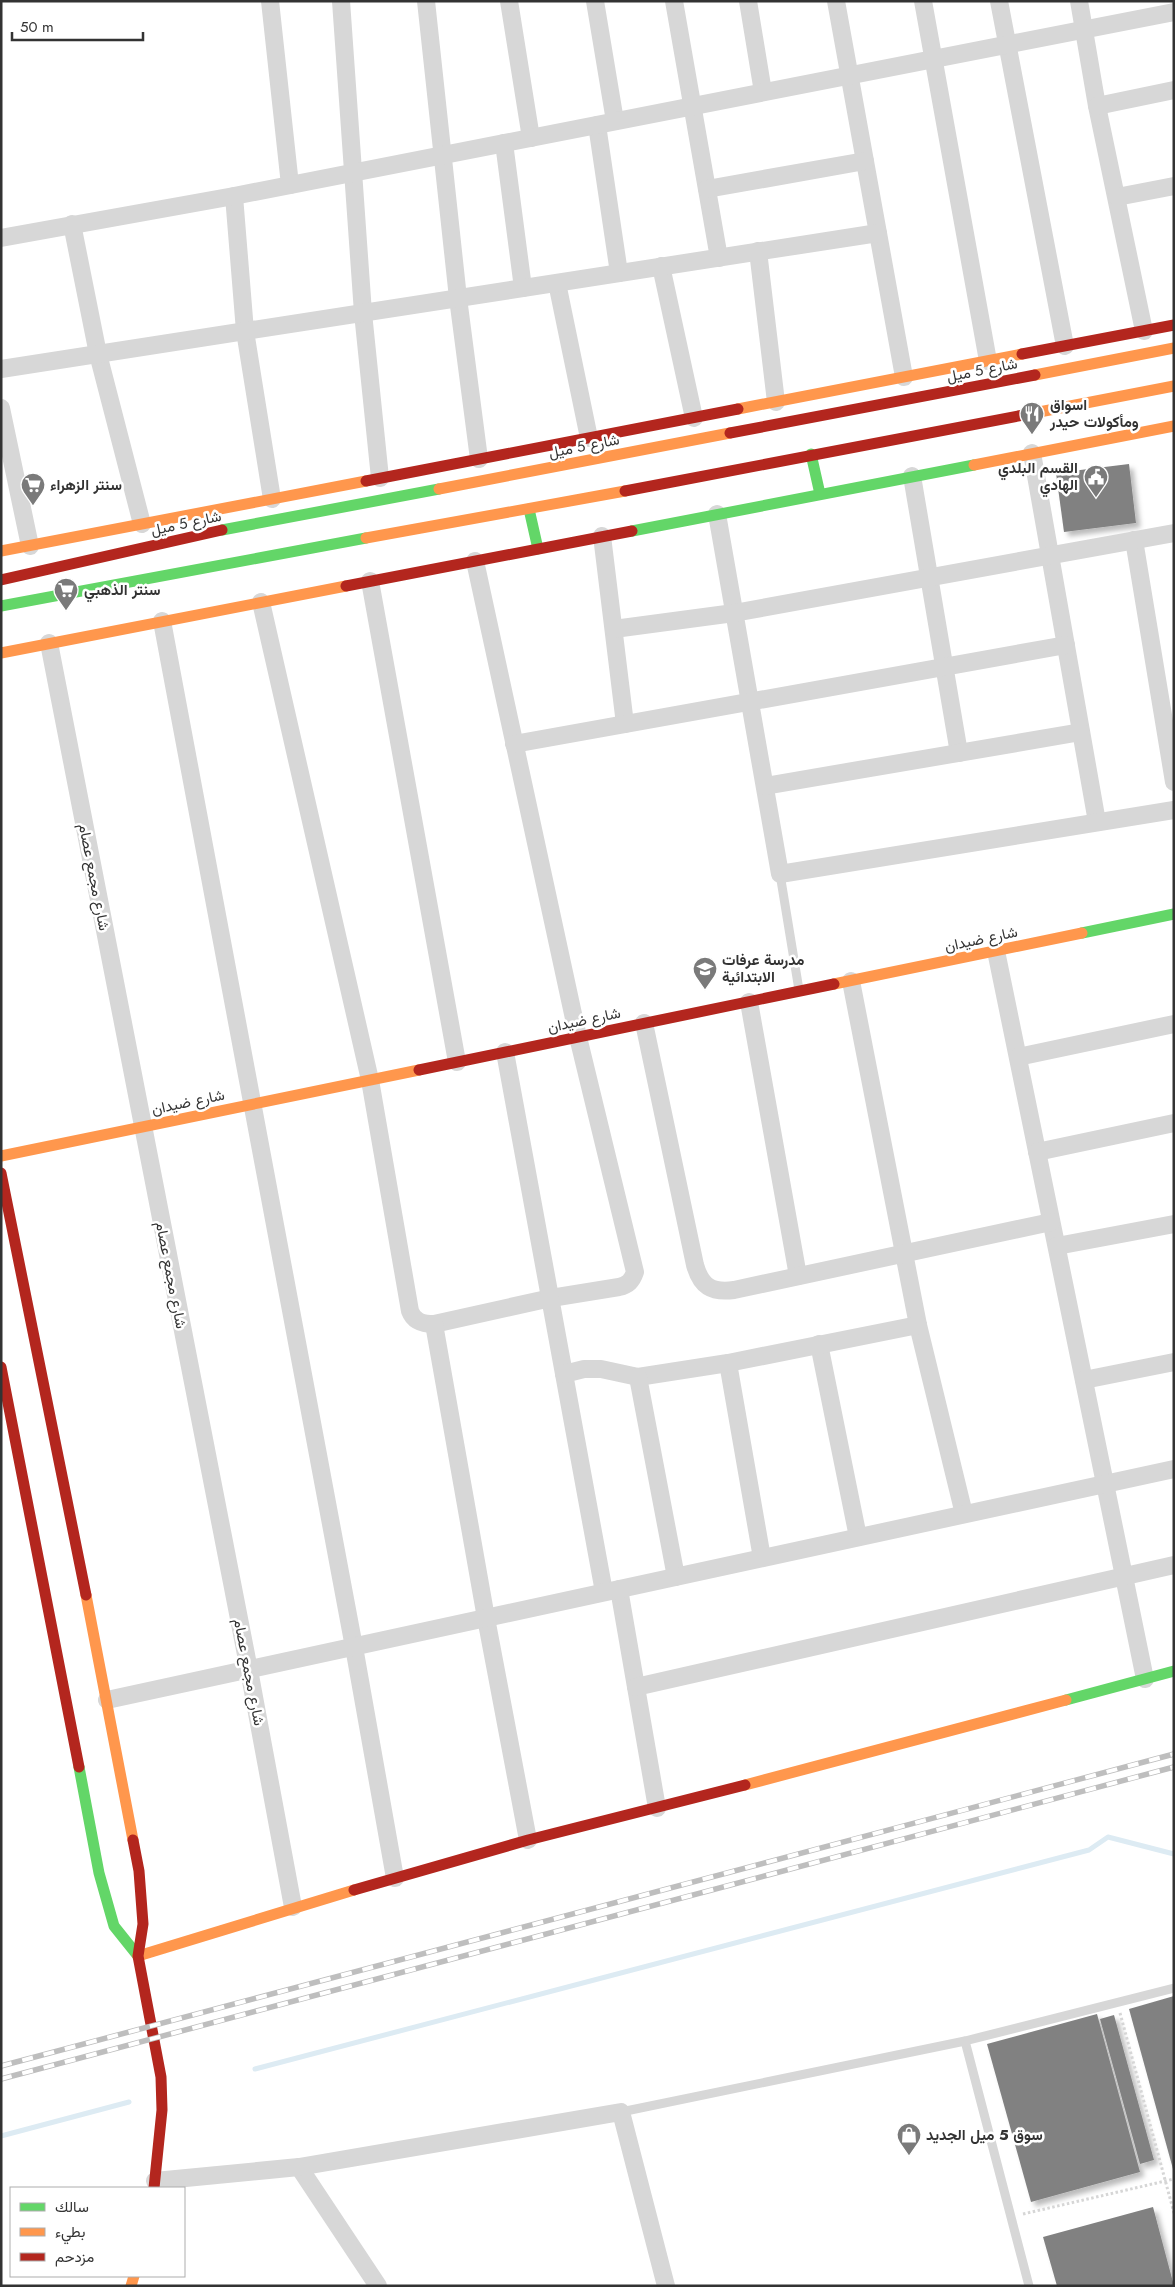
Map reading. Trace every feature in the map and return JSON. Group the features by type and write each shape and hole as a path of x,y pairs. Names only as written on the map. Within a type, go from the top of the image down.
{"street":[{"path":"270,1 290,185"},
{"path":"341,1 362,313 380,478"},
{"path":"426,1 458,298 487,457 498,477"},
{"path":"509,1 531,138"},
{"path":"595,1 615,121"},
{"path":"674,1 719,258"},
{"path":"748,1 763,92"},
{"path":"836,1 904,377"},
{"path":"923,1 988,361"},
{"path":"999,1 1065,346"},
{"path":"1079,1 1097,106 1144,331"},
{"path":"1,238 234,196 849,76 1085,29 1162,9"},
{"path":"1097,106 1174,90"},
{"path":"597,125 619,273"},
{"path":"504,143 523,288"},
{"path":"707,189 865,161"},
{"path":"1116,197 1174,186"},
{"path":"234,196 245,331 272,499"},
{"path":"72,224 98,354 142,524"},
{"path":"1,369 878,233"},
{"path":"758,251 776,402"},
{"path":"661,266 694,418"},
{"path":"557,283 589,438"},
{"path":"1,551 1174,325"},
{"name":"شارع 5 ميل","path":"1,580 211,532 828,416 1174,348"},
{"path":"1,606 214,557 529,509 1174,386"},
{"path":"824,392 828,416"},
{"path":"1,408 30,546"},
{"path":"1,652 1174,426"},
{"path":"1032,453 1098,822"},
{"path":"811,454 820,494"},
{"path":"912,476 959,753"},
{"path":"529,509 538,549"},
{"path":"717,514 780,874 1174,810"},
{"path":"211,532 214,557"},
{"path":"614,629 734,612 1174,533"},
{"path":"602,536 625,724"},
{"path":"1134,540 1174,782"},
{"path":"261,602 370,1080 410,1311 412,1317 419,1322 434,1324 551,1298 626,1285 632,1280 635,1272 578,1037 475,561"},
{"path":"370,581 457,1062"},
{"path":"162,621 354,1647 395,1878"},
{"name":"شارع مجمع عصام","path":"49,643 249,1670 293,1907"},
{"path":"514,744 1066,645"},
{"path":"765,786 1081,732"},
{"name":"شارع ضيدان","path":"1,1156 1174,914"},
{"path":"996,951 1145,1679"},
{"path":"851,981 918,1325 964,1514"},
{"path":"749,1002 798,1276"},
{"path":"644,1023 698,1278 708,1287 721,1292 1052,1222"},
{"path":"1018,1057 1174,1024"},
{"path":"505,1052 564,1374 611,1591 636,1686 657,1808"},
{"path":"1037,1152 1174,1123"},
{"path":"1,1172 107,1700 139,1871 144,1924 138,1956 161,2077 162,2110 154,2185 299,2167 621,2112 666,2286"},
{"path":"1056,1246 1174,1224"},
{"path":"434,1324 486,1618 528,1840"},
{"path":"564,1374 584,1368 601,1369 638,1377 728,1363 918,1325"},
{"path":"820,1344 858,1537"},
{"path":"1084,1380 1174,1362"},
{"path":"728,1363 762,1558"},
{"path":"1,1367 97,1866 114,1926 138,1956"},
{"path":"638,1377 676,1577"},
{"path":"107,1700 1174,1469"},
{"path":"636,1686 1174,1566"},
{"path":"138,1956 293,1907 528,1840 657,1808 1174,1671"},
{"path":"299,2167 378,2286"}],"lane":[{"path":"780,874 799,992"},
{"path":"621,2112 965,2042 1174,1988"},
{"path":"965,2042 1029,2286"}],"path":[{"path":"1117,2003 1174,2213"},
{"path":"1012,2217 1174,2179"}],"building":[{"name":"القسم البلدي الهادي","path":"1129,464 1136,523 1064,532 1056,473"},
{"path":"1174,1996 1174,2169 1173,2169 1129,2009"},
{"path":"1097,2014 1140,2172 1031,2202 987,2044"},
{"path":"1114,2015 1154,2160 1140,2164 1100,2019"},
{"path":"1153,2207 1174,2286 1057,2286 1043,2237"}],"waterway":[{"path":"255,2069 1089,1850 1108,1837 1174,1854"},
{"path":"1,2136 129,2102"}],"railway":[{"path":"1,2066 1174,1754"},
{"path":"1,2079 1174,1767"}],"traffic: fast":[{"path":"811,454 820,494"},
{"path":"632,531 974,465"},
{"path":"222,530 439,489"},
{"path":"529,509 538,549"},
{"path":"1,606 366,538"},
{"path":"1082,933 1174,914"},
{"path":"1066,1700 1174,1671"},
{"path":"79,1767 99,1873 114,1926 138,1956"}],"traffic: slow":[{"path":"1035,375 1174,348"},
{"path":"738,409 1022,354"},
{"path":"1034,413 1174,386"},
{"path":"974,465 1174,426"},
{"path":"439,489 730,433"},
{"path":"1,551 366,481"},
{"path":"366,538 625,491"},
{"path":"1,653 346,586"},
{"path":"834,984 1082,933"},
{"path":"1,1156 419,1070"},
{"path":"86,1595 133,1840"},
{"path":"745,1785 1066,1700"},
{"path":"138,1956 354,1890"},
{"path":"131,2286 134,2277"}],"traffic: jam":[{"path":"1022,354 1174,325"},
{"path":"730,433 1035,375"},
{"path":"366,481 738,409"},
{"path":"625,491 1034,413"},
{"path":"1,580 222,530"},
{"path":"346,586 632,531"},
{"path":"419,1070 834,984"},
{"path":"1,1173 86,1595"},
{"path":"1,1367 79,1767"},
{"path":"354,1890 528,1840 745,1785"},
{"path":"133,1840 139,1871 143,1924 138,1956 161,2077 162,2110 154,2187"}],"place":[{"name":"اسواق ومأكولات حيدر","path":"1032,435"},
{"name":"القسم البلدي الهادي","path":"1096,498"},
{"name":"سنتر الزهراء","path":"33,506"},
{"name":"سنتر الذهبي","path":"66,611"},
{"name":"مدرسة عرفات الابتدائية","path":"705,990"},
{"name":"سوق 5 ميل الجديد","path":"909,2156"}]}
